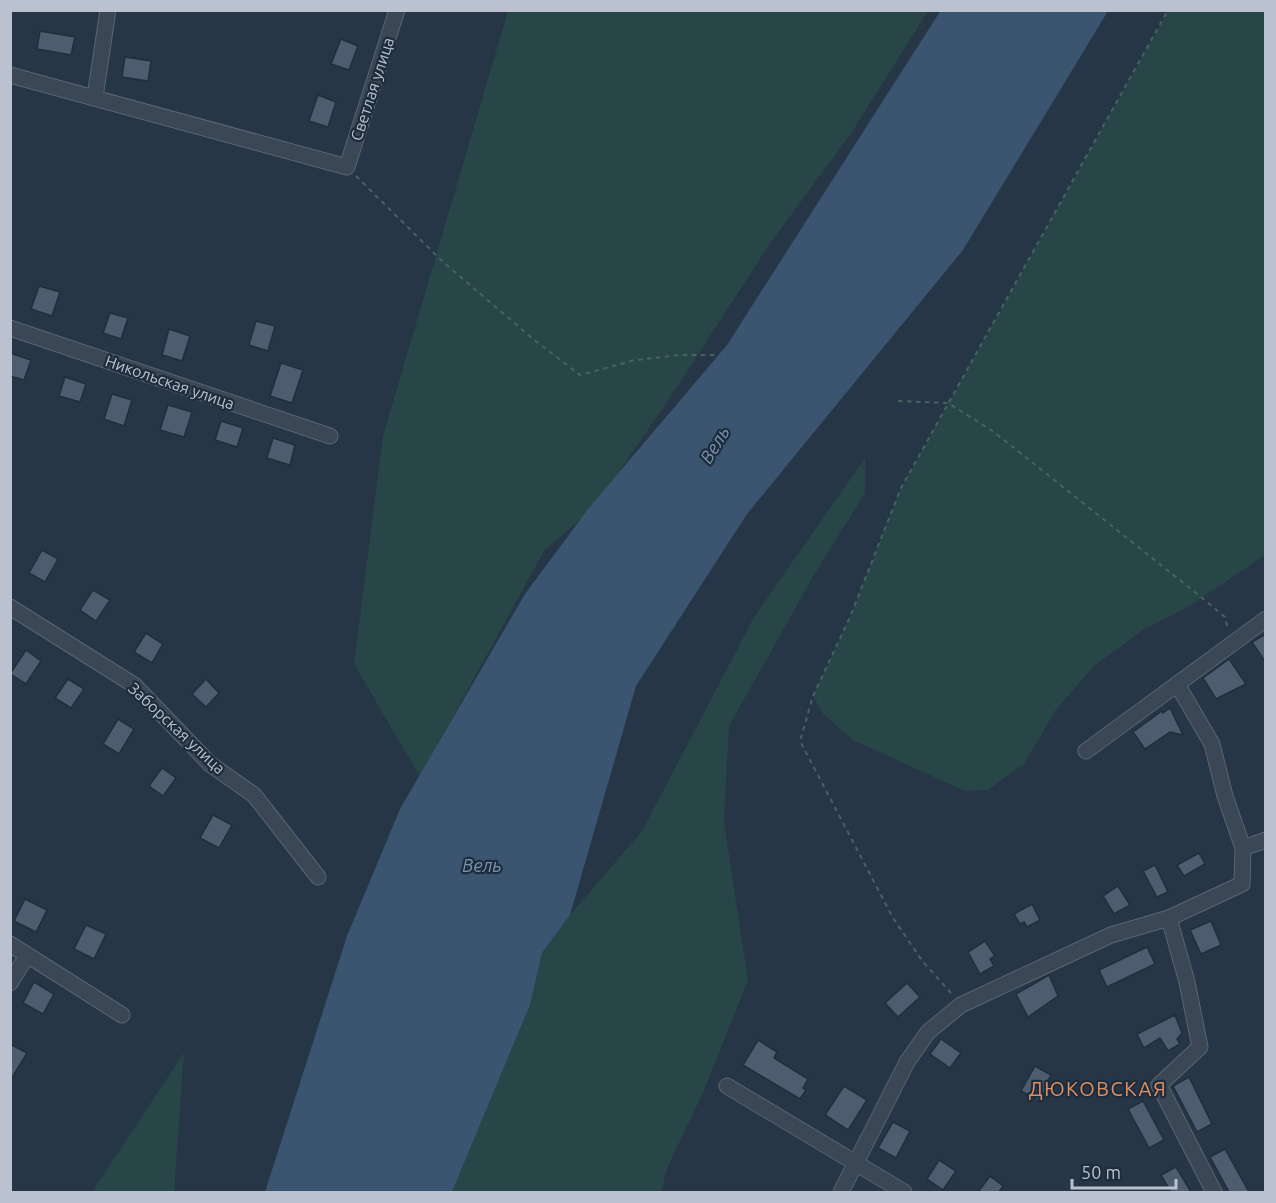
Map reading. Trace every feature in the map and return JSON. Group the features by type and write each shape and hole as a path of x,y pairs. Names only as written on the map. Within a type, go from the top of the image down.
{"street":[{"path":"95,97 108,10"},
{"name":"Светлая улица","path":"347,167 397,10"},
{"path":"10,75 347,167"},
{"name":"Никольская улица","path":"10,328 330,436"},
{"name":"Заборская улица","path":"10,607 134,685 210,764 254,795 318,877"},
{"path":"1086,751 1266,619"},
{"path":"841,1192 907,1062 928,1032 961,1005 1111,935 1169,918 1242,884 1243,848 1225,796 1212,744 1177,684"},
{"path":"1243,848 1266,840"},
{"path":"1169,918 1200,1047 1159,1085 1214,1192"},
{"path":"10,944 122,1015"},
{"path":"10,983 27,956"},
{"path":"727,1086 904,1192"}],"path":[{"path":"961,1005 923,962 893,918 800,741 813,696 850,617 901,488 1168,10"},
{"path":"347,167 442,261 580,375 635,360 680,355 716,355"},
{"path":"898,401 948,403 994,432 1225,617 1231,644"}],"green space":[{"path":"508,11 928,11 850,135 771,242 596,506 544,551 420,777 354,664 383,436"},
{"path":"1168,11 1265,11 1265,555 1188,607 1143,630 1095,665 1055,711 1024,764 988,790 965,791 853,740 823,714 813,696 850,617 901,488"},
{"path":"865,458 865,493 814,575 729,726 724,822 748,980 702,1095 667,1168 661,1192 452,1192 530,1005 542,953 570,915 642,831 754,617"},
{"path":"184,1053 174,1192 92,1192"}],"water":[{"name":"Вель","path":"941,10 1108,11 963,250 747,514 636,686 570,915 542,953 530,1005 452,1192 265,1192 347,936 400,809 525,594 588,509 727,345"}],"building":[{"path":"40,31 75,37 71,55 37,49"},
{"path":"341,39 358,46 349,70 331,64"},
{"path":"125,57 151,61 148,81 122,77"},
{"path":"318,95 336,102 328,127 309,121"},
{"path":"39,286 60,292 52,316 31,309"},
{"path":"110,313 128,318 121,339 103,333"},
{"path":"256,321 275,326 268,351 249,345"},
{"path":"169,329 190,336 182,361 162,355"},
{"path":"10,353 31,360 24,380 10,376"},
{"path":"281,363 303,370 292,403 270,396"},
{"path":"65,377 86,384 80,402 59,396"},
{"path":"112,394 132,400 124,426 104,419"},
{"path":"168,405 192,412 184,437 160,430"},
{"path":"221,421 243,428 237,447 215,440"},
{"path":"273,438 295,445 290,465 267,458"},
{"path":"42,550 58,559 45,582 29,573"},
{"path":"93,590 110,600 96,621 80,610"},
{"path":"146,633 163,644 152,663 134,652"},
{"path":"1266,634 1266,663 1252,642"},
{"path":"26,650 41,661 26,684 10,674"},
{"path":"1229,659 1246,684 1216,699 1203,678"},
{"path":"68,679 84,689 71,708 55,698"},
{"path":"206,679 219,693 206,707 192,694"},
{"path":"1170,708 1183,735 1170,732 1145,749 1133,732 1162,711 1163,713"},
{"path":"118,719 134,729 119,754 103,744"},
{"path":"162,768 176,778 163,796 149,786"},
{"path":"213,815 232,825 219,848 200,838"},
{"path":"1199,853 1205,864 1184,876 1177,865"},
{"path":"1155,865 1168,892 1157,897 1143,871"},
{"path":"1118,886 1130,905 1114,914 1103,896"},
{"path":"25,899 47,910 36,932 14,921"},
{"path":"1032,904 1040,920 1027,927 1024,922 1020,924 1014,914"},
{"path":"1211,921 1221,945 1201,954 1190,930"},
{"path":"86,925 106,934 94,959 74,949"},
{"path":"985,941 995,956 990,959 994,966 980,974 968,952"},
{"path":"1147,947 1155,964 1107,987 1099,970"},
{"path":"1049,975 1058,996 1028,1017 1016,994"},
{"path":"34,982 54,994 43,1014 23,1003"},
{"path":"907,983 920,997 898,1017 885,1003"},
{"path":"1175,1015 1182,1033 1177,1039 1180,1044 1168,1051 1160,1038 1144,1048 1137,1034"},
{"path":"941,1039 961,1053 950,1068 930,1054"},
{"path":"758,1040 777,1052 774,1058 808,1079 803,1088 806,1090 800,1099 743,1065"},
{"path":"10,1044 27,1053 10,1081"},
{"path":"1035,1066 1051,1075 1040,1102 1021,1091"},
{"path":"1189,1077 1212,1124 1197,1132 1173,1086"},
{"path":"844,1086 867,1100 848,1130 825,1115"},
{"path":"1143,1101 1164,1140 1149,1148 1128,1109"},
{"path":"893,1122 910,1131 896,1158 878,1148"},
{"path":"1225,1149 1249,1192 1229,1192 1210,1157"},
{"path":"939,1160 956,1171 943,1190 927,1179"},
{"path":"1176,1167 1191,1192 1171,1192 1161,1175"},
{"path":"990,1176 1003,1186 999,1192 978,1192"}],"district":[{"name":"ДЮКОВСКАЯ","path":"1098,1089"}]}
